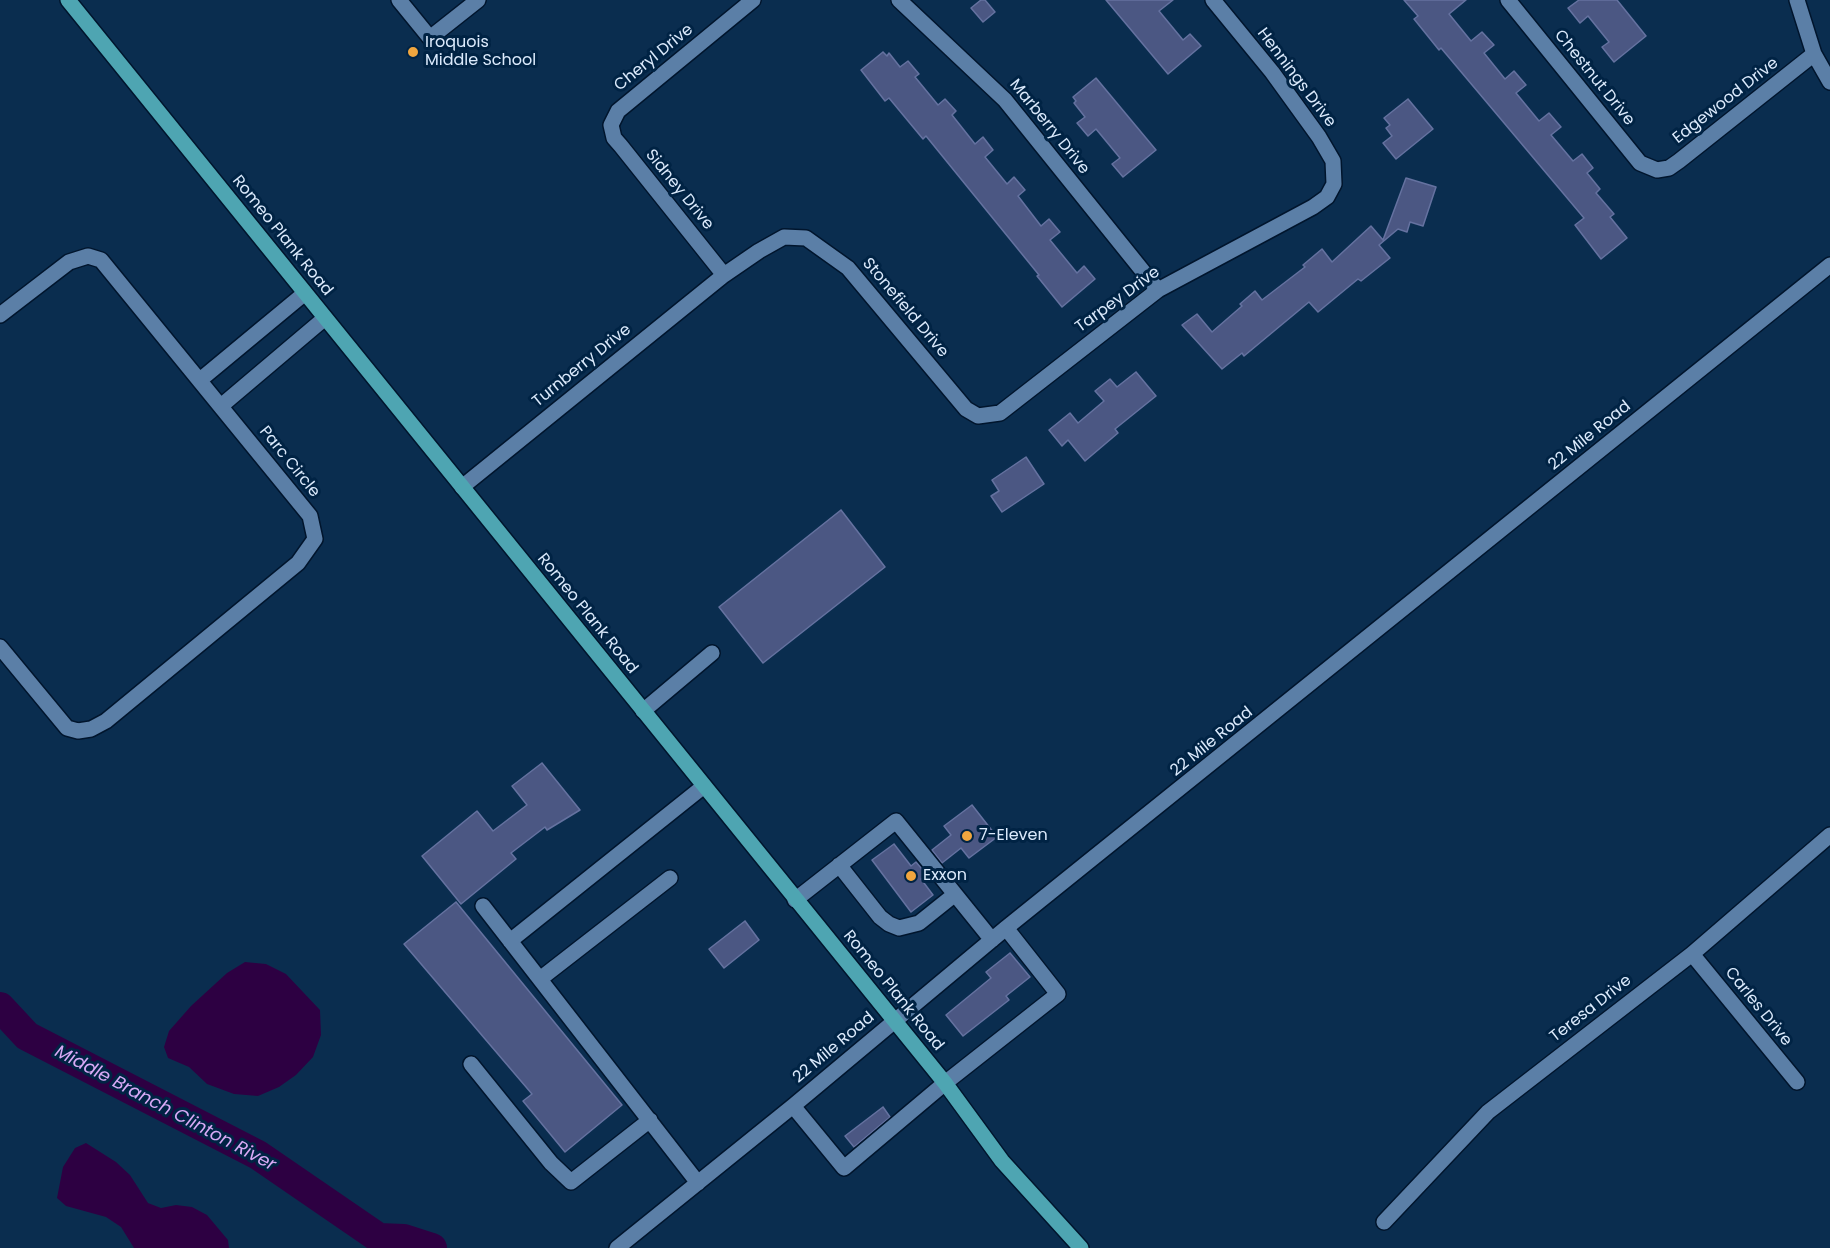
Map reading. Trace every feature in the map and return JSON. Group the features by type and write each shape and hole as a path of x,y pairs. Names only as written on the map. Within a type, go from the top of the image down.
{"main road":[{"name":"Romeo Plank Road","path":"68,0 945,1083 1002,1161 1081,1248"}],"street":[{"path":"399,0 430,38 478,0"},
{"name":"Cheryl Drive","path":"611,125 618,111 753,0"},
{"name":"Marberry Drive","path":"899,0 1005,100 1158,290"},
{"name":"Hennings Drive","path":"1213,0 1279,81 1319,137 1333,161 1334,184"},
{"name":"Chestnut Drive","path":"1508,0 1640,163 1657,170"},
{"path":"1797,0 1814,54 1830,82"},
{"name":"Edgewood Drive","path":"1657,170 1669,168 1679,161 1814,54"},
{"name":"Sidney Drive","path":"611,125 614,138 724,275"},
{"name":"Tarpey Drive","path":"988,416 1010,407 1158,290 1313,207 1327,197 1334,184"},
{"name":"Stonefield Drive","path":"724,275 784,237 795,236 816,244 848,268 865,285 966,409 978,416 988,416"},
{"name":"Parc Circle","path":"0,315 69,262 88,256 101,260 310,516 315,539 307,553 106,721 91,729 78,731 67,728 0,647"},
{"name":"22 Mile Road","path":"618,1248 1006,928 1830,265"},
{"name":"Turnberry Drive","path":"462,487 724,275"},
{"path":"200,380 305,293"},
{"path":"221,406 325,318"},
{"path":"643,711 712,653"},
{"path":"510,941 640,840 704,786"},
{"path":"795,900 896,821 992,940"},
{"name":"Teresa Drive","path":"1384,1222 1488,1112 1692,954 1830,835"},
{"path":"838,865 880,917 899,928 919,923 954,895"},
{"path":"540,979 670,878"},
{"path":"483,906 698,1183"},
{"path":"793,1106 844,1168 945,1083 1058,994 1006,928"},
{"name":"Carles Drive","path":"1692,954 1797,1083"},
{"path":"471,1064 551,1163 571,1182 650,1120"}],"shaded area":[{"path":"245,962 266,964 286,974 320,1010 321,1035 313,1057 296,1075 279,1087 258,1096 234,1094 207,1084 189,1067 168,1058 164,1047 169,1031 191,1006 227,973"},
{"path":"86,1143 116,1162 130,1175 148,1203 161,1208 176,1205 192,1207 207,1215 228,1240 229,1248 134,1248 121,1227 106,1217 66,1206 57,1198 63,1167 75,1148"}],"building":[{"path":"981,0 985,0 995,12 983,22 971,8"},
{"path":"1106,0 1173,0 1159,11 1183,40 1190,34 1201,46 1168,74"},
{"path":"1404,0 1466,0 1449,14 1471,41 1482,32 1494,45 1484,53 1505,79 1514,71 1526,85 1516,93 1539,121 1549,113 1561,127 1551,135 1573,161 1582,154 1593,168 1587,173 1600,189 1596,193 1614,214 1610,217 1627,238 1601,259 1575,225 1584,218 1441,48 1439,50 1414,19 1418,16"},
{"path":"1579,0 1617,0 1646,36 1614,62 1602,47 1609,42 1588,16 1580,23 1568,8"},
{"path":"883,52 887,56 889,53 900,67 908,61 919,74 915,77 938,105 945,99 956,111 952,115 975,144 983,137 993,150 985,157 1007,184 1014,177 1025,190 1018,196 1041,226 1049,219 1060,232 1050,240 1077,273 1084,266 1095,279 1062,307 1037,276 1039,275 926,136 923,139 889,98 885,101 861,70"},
{"path":"1096,78 1156,150 1123,177 1112,164 1120,158 1096,129 1088,136 1077,123 1085,117 1074,103 1076,101 1073,97"},
{"path":"1408,99 1433,129 1396,159 1383,143 1392,136 1386,128 1390,125 1384,118"},
{"path":"1406,178 1436,187 1423,226 1410,222 1407,232 1398,229 1379,245 1390,258 1361,281 1358,279 1318,312 1309,302 1244,356 1242,353 1222,369 1182,325 1197,314 1212,332 1242,306 1240,304 1255,291 1262,300 1305,267 1303,265 1322,249 1332,262 1371,226 1383,240"},
{"path":"1136,372 1156,396 1115,429 1118,433 1085,461 1068,440 1062,446 1049,430 1070,413 1078,423 1104,401 1095,391 1110,379 1117,387"},
{"path":"1026,457 1044,484 1002,512 991,496 999,491 992,480"},
{"path":"841,510 885,567 763,663 719,607"},
{"path":"542,763 580,810 547,830 545,827 511,853 516,859 461,904 422,856 477,811 493,831 527,805 512,786"},
{"path":"972,805 997,837 969,858 961,848 942,863 932,850 951,835 944,826"},
{"path":"894,844 911,866 916,862 927,875 921,879 933,895 911,912 872,860"},
{"path":"456,902 622,1105 565,1152 523,1101 532,1094 404,944"},
{"path":"745,921 759,940 724,968 709,949"},
{"path":"1010,953 1030,977 1006,996 1009,1000 963,1036 946,1015 991,978 986,972"},
{"path":"883,1107 890,1117 854,1147 845,1136"}],"waterway":[{"name":"Middle Branch Clinton River","path":"0,1007 27,1036 258,1155 379,1238 404,1239 432,1248"}],"place":[{"name":"Iroquois Middle School","path":"413,52"},
{"name":"7-Eleven","path":"967,836"},
{"name":"Exxon","path":"911,876"}]}
